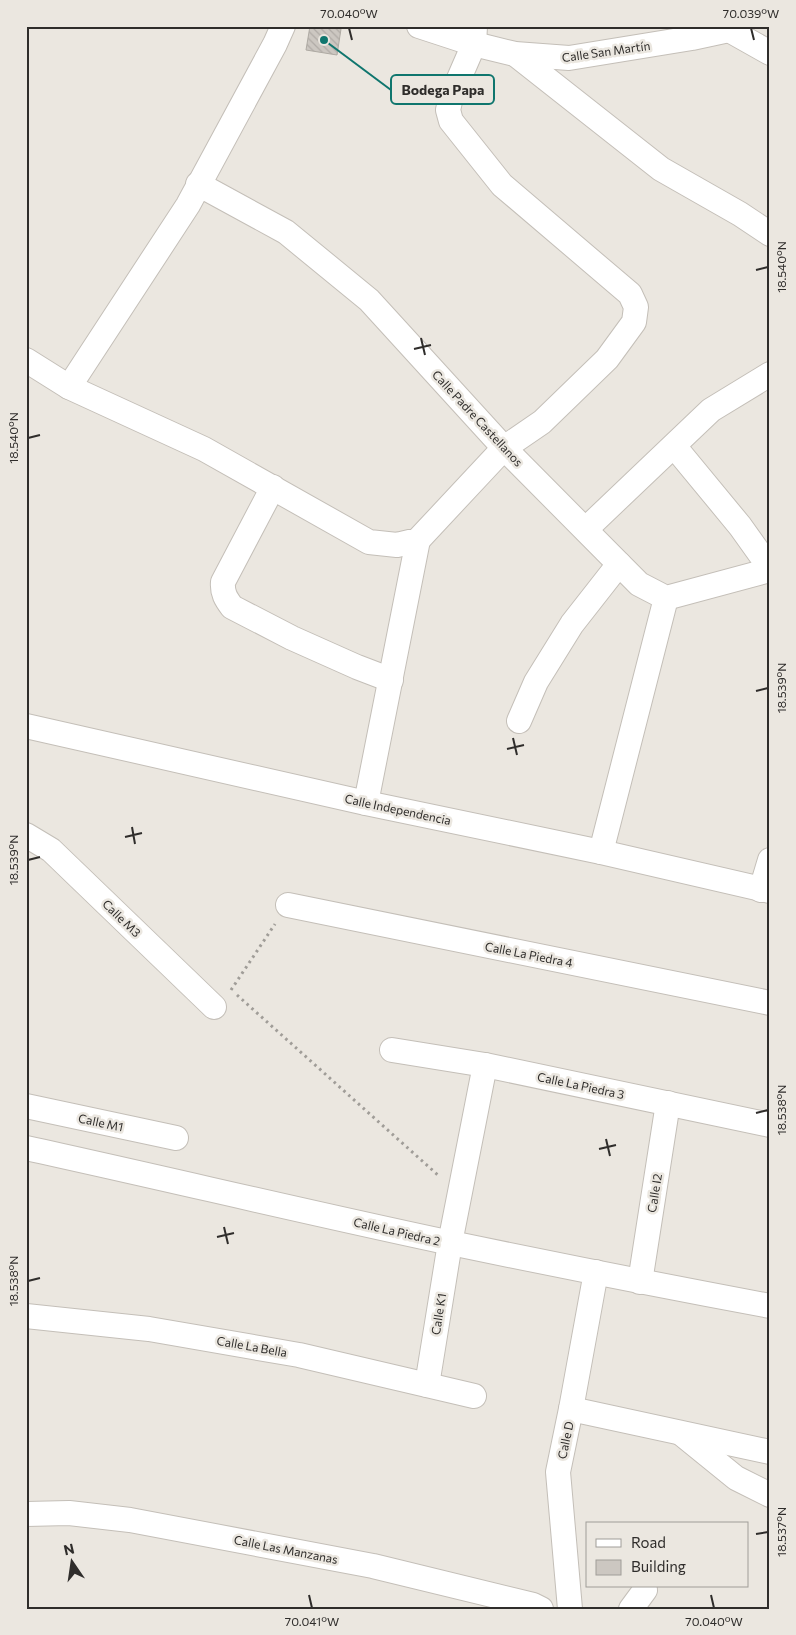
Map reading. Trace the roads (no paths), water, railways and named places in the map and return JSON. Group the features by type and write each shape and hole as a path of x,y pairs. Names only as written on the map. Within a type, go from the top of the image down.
{"street":[{"path":"69,387 188,205 275,44 282,26"},
{"name":"Calle San Martín","path":"419,26 474,35 515,54 569,58 692,38 732,28"},
{"path":"732,28 770,53"},
{"path":"366,803 418,540 504,448 542,422 607,359 634,322 636,307 630,294 502,186 451,121 448,110 451,97 474,35"},
{"path":"515,54 661,169 740,214 770,234"},
{"name":"Calle Padre Castellanos","path":"198,184 286,232 369,300 504,448 639,584 666,598"},
{"path":"26,360 69,387 204,449 369,542 397,545 418,540"},
{"path":"586,529 711,410 770,374"},
{"path":"601,852 666,598 770,569 740,526 674,446"},
{"path":"273,487 223,582 222,590 226,599 232,607 292,638 391,680"},
{"path":"519,721 536,682 567,631 620,564"},
{"name":"Calle Independencia","path":"26,726 366,803 601,852 766,890"},
{"name":"Calle M3","path":"26,835 51,850 214,1007"},
{"path":"766,890 770,860"},
{"name":"Calle La Piedra 4","path":"288,905 770,1003"},
{"name":"Calle La Piedra 3","path":"392,1050 485,1065 770,1125"},
{"name":"Calle K1","path":"427,1385 450,1243 485,1065"},
{"name":"Calle I2","path":"640,1282 668,1103"},
{"name":"Calle M1","path":"26,1106 176,1138"},
{"name":"Calle La Piedra 2","path":"26,1148 450,1243 640,1282 770,1306"},
{"name":"Calle D","path":"570,1609 558,1472 572,1408 596,1272"},
{"name":"Calle La Bella","path":"26,1316 149,1329 290,1353 474,1396"},
{"path":"572,1408 770,1452"},
{"path":"680,1432 736,1478 770,1495"},
{"name":"Calle Las Manzanas","path":"26,1514 69,1513 130,1520 263,1544 372,1566 533,1605 541,1609"}],"place":[{"name":"Bodega Papa","path":"324,40"}]}
